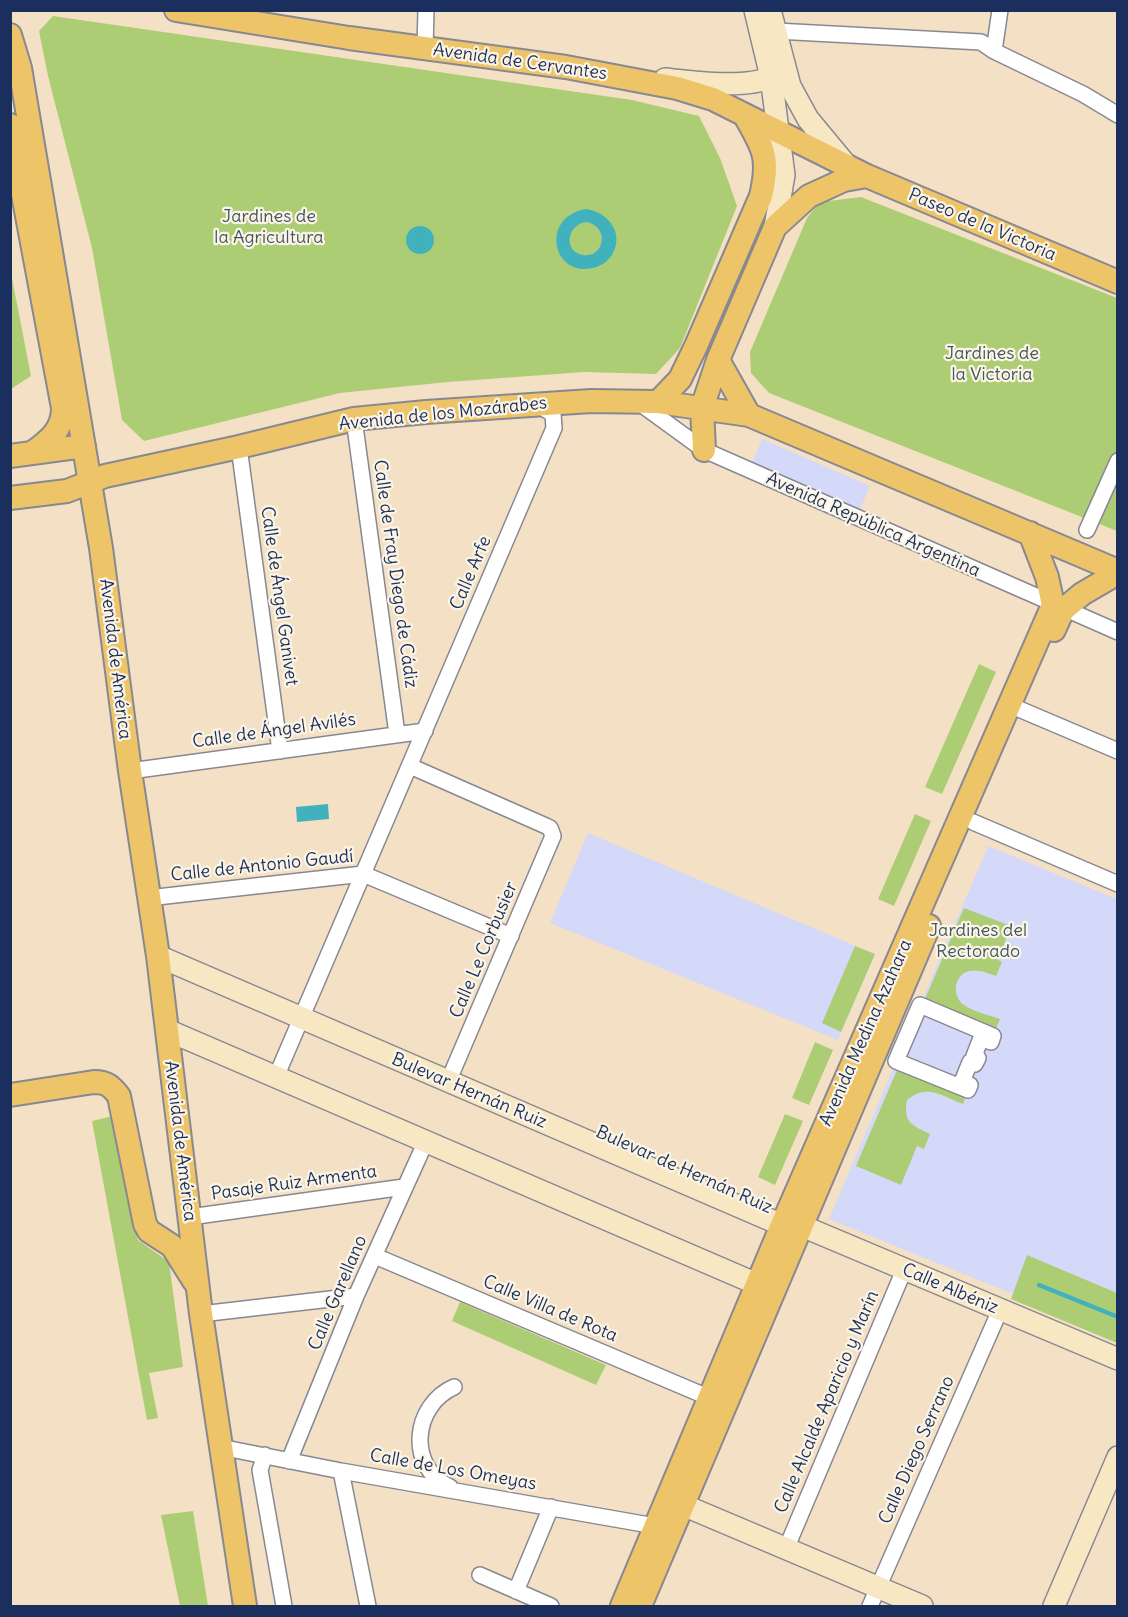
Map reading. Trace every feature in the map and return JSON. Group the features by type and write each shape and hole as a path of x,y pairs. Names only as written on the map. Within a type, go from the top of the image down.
{"main road":[{"name":"Avenida de Cervantes","path":"176,10 280,19 425,48 566,68 677,88 713,99 857,171"},
{"name":"Avenida de América","path":"10,35 20,68 90,482 158,956 201,1314 246,1606"},
{"path":"648,402 680,379 761,196 767,174 762,146 745,116"},
{"path":"10,124 63,408 62,421 56,433 21,454"},
{"path":"704,450 702,408 718,360 775,227 809,196 844,180 857,171"},
{"name":"Paseo de la Victoria","path":"857,171 1111,274"},
{"path":"718,360 749,415 1118,572"},
{"name":"Avenida de los Mozárabes","path":"10,498 67,491 105,476 354,419 591,401 648,402 749,415"},
{"path":"21,454 84,446"},
{"path":"1030,533 1058,608"},
{"name":"Avenida Medina Azahara","path":"622,1606 655,1526 675,1502 1058,608 1118,572"},
{"name":"Avenida Medina Azahara","path":"792,1226 973,822 1058,608"},
{"name":"Avenida de América","path":"10,1095 94,1082 104,1082 111,1086 119,1096 145,1224 149,1231 172,1246 198,1287"},
{"name":"Avenida Medina Azahara","path":"640,1606 664,1550 675,1502 710,1398 766,1288"}],"street":[{"path":"425,48 426,10"},
{"path":"754,10 771,77 784,175 775,227"},
{"path":"770,10 790,86 808,119 857,171"},
{"path":"994,51 1000,10"},
{"path":"776,32 981,42 994,51 1118,115"},
{"path":"566,68 684,81 742,84 760,82 771,77"},
{"name":"Avenida República Argentina","path":"648,402 704,450 1118,633"},
{"name":"Calle Arfe","path":"277,1074 554,428 553,414 535,404"},
{"name":"Calle de Fray Diego de Cádiz","path":"354,419 397,734 408,747 410,766"},
{"name":"Calle de Ángel Ganivet","path":"239,447 280,750"},
{"path":"1087,530 1118,461"},
{"path":"1019,709 1118,751"},
{"name":"Calle de Ángel Avilés","path":"130,771 425,731"},
{"name":"Calle Le Corbusier","path":"410,766 546,826 552,832 551,842 448,1082"},
{"path":"973,822 1118,884"},
{"name":"Calle de Antonio Gaudí","path":"148,898 363,874 511,936"},
{"name":"Bulevar Hernán Ruiz","path":"158,956 300,1020 792,1226"},
{"name":"Bulevar de Hernán Ruiz","path":"182,975 191,976 300,1020 771,1229 752,1275 277,1074 180,1029 174,984 177,979 182,975"},
{"path":"920,1005 993,1036 991,1042 981,1038 974,1056 978,1058 975,1064 970,1062 962,1082 970,1085 968,1090 900,1063 896,1061 920,1005"},
{"path":"167,1030 277,1074 766,1288"},
{"name":"Calle Garellano","path":"289,1461 356,1296 426,1141"},
{"name":"Pasaje Ruiz Armenta","path":"190,1216 404,1187"},
{"name":"Calle Albéniz","path":"792,1226 1118,1359"},
{"name":"Calle Villa de Rota","path":"375,1256 710,1398"},
{"name":"Calle Alcalde Aparicio y Marín","path":"786,1549 904,1270"},
{"path":"201,1314 356,1296"},
{"name":"Calle Diego Serrano","path":"874,1597 999,1310"},
{"path":"454,1387 439,1396 427,1410 420,1437 422,1456 431,1473 444,1485 478,1494"},
{"name":"Calle de Los Omeyas","path":"220,1447 341,1471 655,1526"},
{"path":"265,1455 260,1470 284,1606"},
{"path":"1054,1606 1118,1457"},
{"path":"341,1471 368,1606"},
{"path":"675,1502 786,1549 874,1597 922,1606"},
{"path":"516,1591 551,1507"},
{"path":"655,1526 664,1550"},
{"path":"480,1575 551,1606"}],"shaded area":[{"path":"762,439 870,486 858,514 750,468"},
{"path":"588,833 875,954 838,1040 550,923"},
{"path":"988,846 1117,899 1117,1293 1028,1256 1013,1294 829,1219"}],"green space":[{"name":"Jardines de la Agricultura","path":"53,16 632,100 699,116 720,158 737,206 680,348 656,374 584,372 340,393 144,441 122,420 92,248 48,76 39,31"},
{"name":"Jardines de la Victoria","path":"861,197 1117,298 1117,531 769,393 751,373 750,352 807,218 820,202"},
{"path":"10,268 31,376 11,389 10,389"},
{"path":"979,664 996,672 942,794 925,787"},
{"path":"915,814 931,821 894,906 878,899"},
{"name":"Jardines del Rectorado","path":"964,908 1011,926 998,960 1002,962 996,976 980,971 969,971 960,977 956,987 957,997 964,1005 1000,1019 993,1036 922,1006"},
{"path":"855,946 875,954 841,1032 822,1023"},
{"path":"815,1042 833,1050 809,1105 792,1098"},
{"path":"900,1063 968,1090 963,1104 928,1092 921,1092 907,1100 906,1113 910,1122 930,1134 924,1149 917,1146 901,1185 856,1166"},
{"path":"785,1114 803,1121 775,1185 758,1177"},
{"path":"113,1116 138,1240 169,1262 183,1367 149,1373 158,1418 147,1420 92,1121"},
{"path":"1027,1255 1117,1293 1117,1343 1011,1299"},
{"path":"460,1302 606,1365 596,1385 452,1321"},
{"path":"193,1511 208,1606 180,1606 161,1515"}],"water":[{"path":"586,209 594,211 601,214 612,225 617,239 616,247 604,263 593,268 579,269 568,264 561,256 557,245 557,234 562,223 571,214","holes":["586,222 599,229 601,235 600,247 590,255 576,253 570,243 575,227"]},
{"path":"420,226 430,230 434,240 430,250 420,254 410,250 406,240 410,230"},
{"path":"328,804 329,819 297,822 296,807"}],"waterway":[{"path":"1039,1285 1118,1317"}]}
